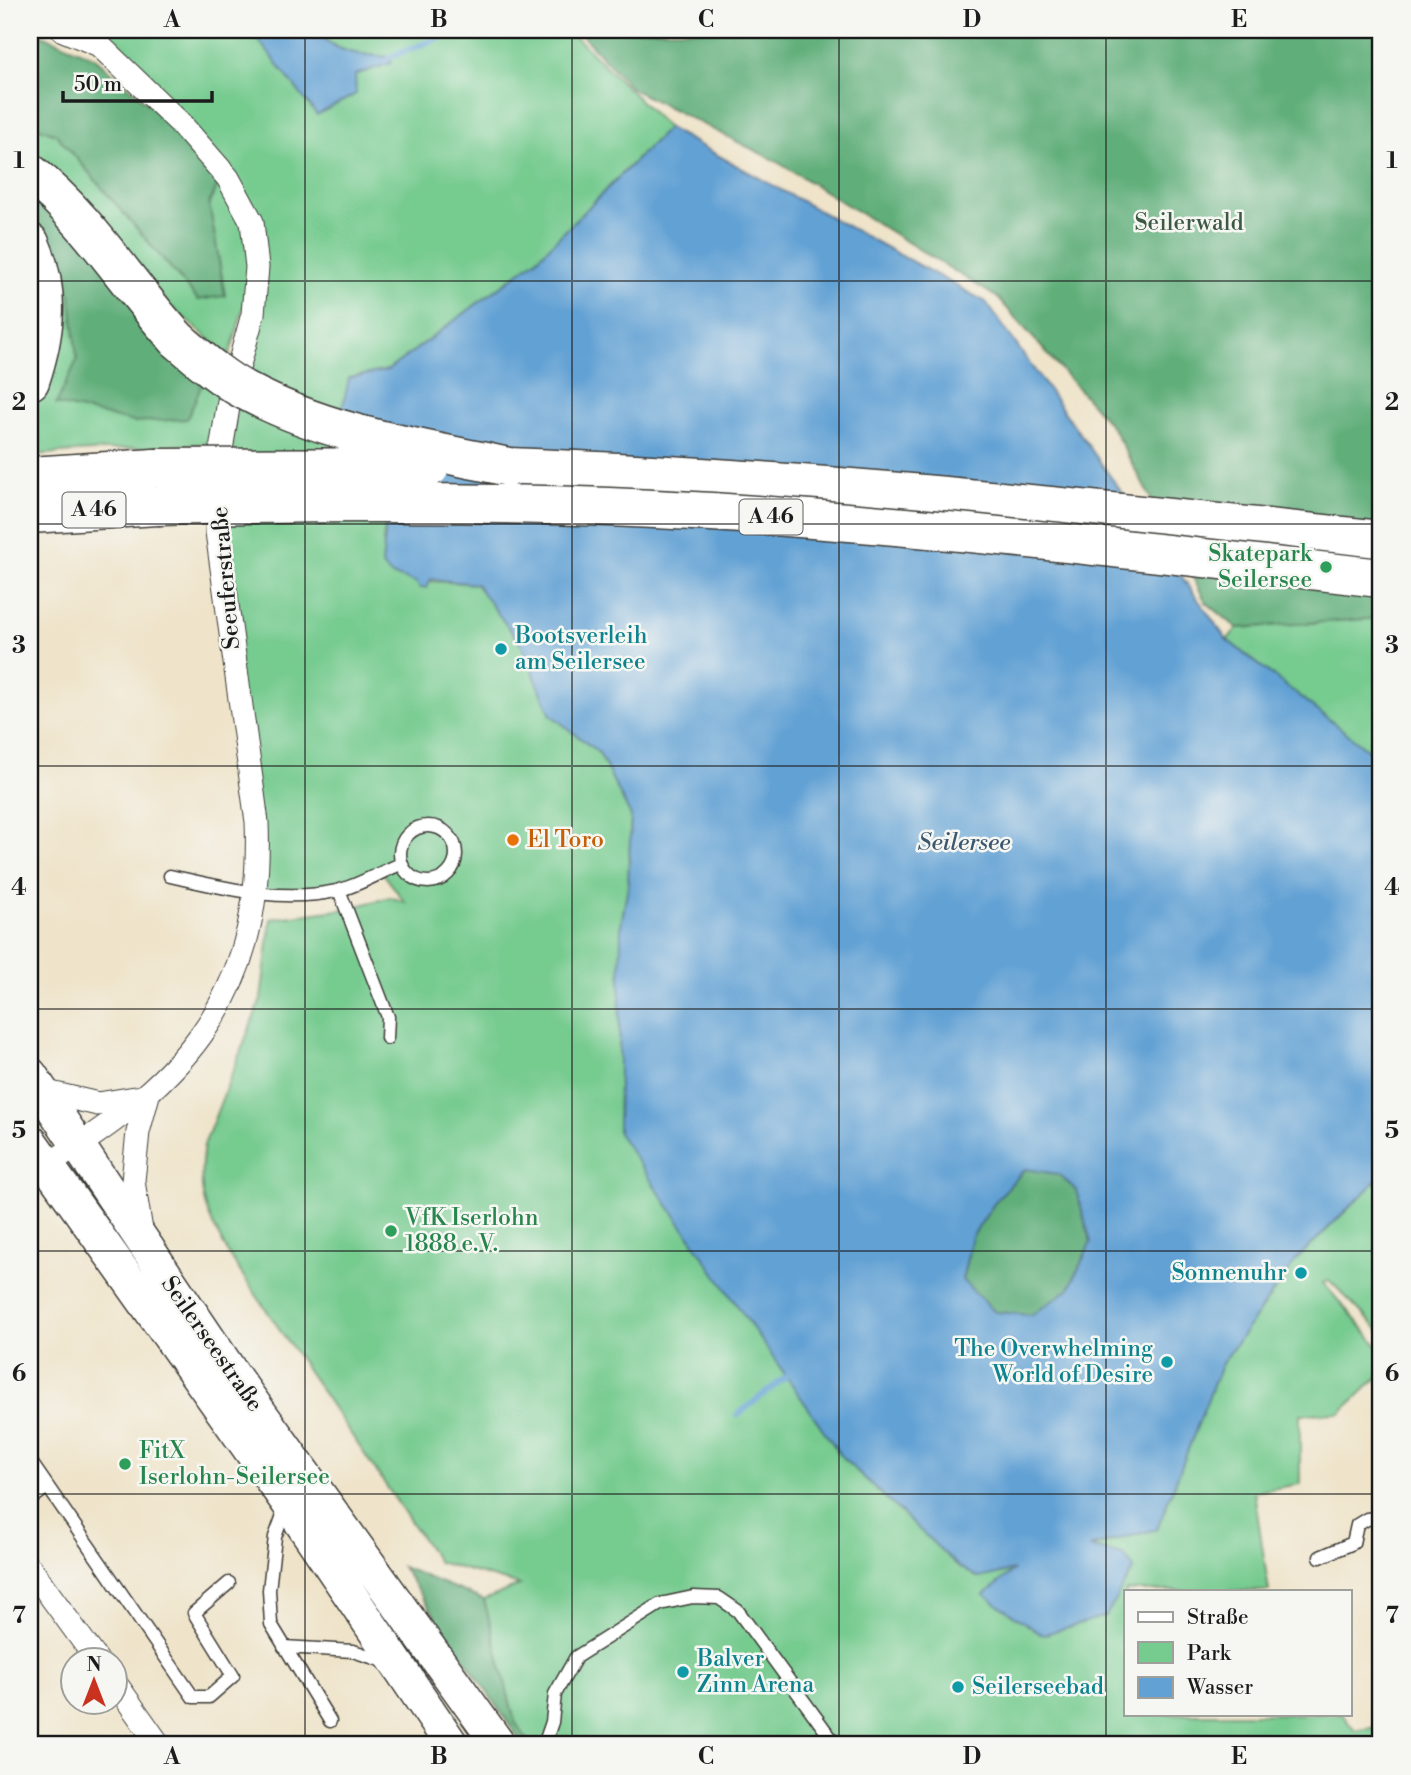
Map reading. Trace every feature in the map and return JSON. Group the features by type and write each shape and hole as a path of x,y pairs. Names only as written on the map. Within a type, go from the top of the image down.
{"highway":[{"path":"30,173 56,194 85,224 140,298 178,340 245,391 307,419 377,439 509,467"},
{"path":"30,243 38,261 46,300 42,345 30,381"},
{"name":"A 46","path":"30,476 155,468 509,467 660,473 922,493 1381,540"},
{"name":"A 46","path":"30,514 158,506 426,503 711,512 1127,550 1381,578"}],"main road":[{"name":"Seilerseestraße","path":"36,1083 143,1244 499,1745"},
{"name":"Seilerseestraße","path":"36,1160 288,1503 452,1745"}],"street":[{"name":"Seeuferstraße","path":"36,1160 77,1145 148,1096 192,1051 222,1001 239,960 256,893 257,822 217,532 220,456 238,363 253,314 257,267 252,222 228,178 180,123 100,45 63,30"},
{"path":"36,1083 98,1104 148,1096"},
{"name":"Seeuferstraße","path":"143,1244 133,1181 138,1132 148,1096"},
{"path":"30,1568 87,1646"},
{"path":"130,1705 159,1745"}],"lane":[{"path":"417,828 439,828 450,837 456,850 451,870 433,882 416,880 401,864 403,841 417,828"},
{"path":"170,876 256,893 287,895 339,890 401,864"},
{"path":"339,890 388,1017 387,1038"},
{"path":"30,1461 193,1698 209,1698 233,1676 194,1613 229,1583"},
{"path":"30,1500 47,1487"},
{"path":"288,1503 275,1537 270,1590 271,1624 330,1721"},
{"path":"1320,1557 1353,1543 1357,1525 1367,1519 1381,1517"},
{"path":"544,1745 552,1722 555,1694 576,1657 660,1604 693,1597 719,1598 738,1611 836,1745"},
{"path":"284,1647 353,1651 396,1664"}],"green space":[{"path":"30,30 94,57 167,120 220,181 209,203 225,296 198,300 56,134 30,124"},
{"path":"99,30 569,30 668,128 536,260 388,370 349,378 387,511 383,542 391,575 423,581 476,584 522,646 551,715 599,753 631,816 628,885 621,925 842,1457 958,1566 979,1578 1016,1569 985,1595 1087,1548 1157,1529 1221,1365 1296,1260 1381,1176 1381,1332 1329,1280 1323,1283 1381,1349 1381,1374 1340,1413 1300,1414 1300,1484 1254,1492 1269,1590 1124,1590 1124,1716 1344,1716 1355,1731 1381,1726 1381,1745 531,1745 515,1722 484,1600 520,1585 438,1562 229,1255 214,1227 202,1191 204,1145 261,999 271,919 346,909 390,897 405,902 379,868 326,890 260,891 221,535 258,221 157,85"},
{"name":"Seilerwald","path":"577,30 1381,30 1381,618 1237,628 1206,602 1113,428 998,298 774,160 632,89"},
{"path":"30,124 56,134 198,300 225,295 209,203 220,181 241,220 249,254 244,306 229,356 170,306 45,161 30,152"},
{"path":"30,198 65,216 203,382 187,419 134,422 56,404 77,360 71,296 30,206"},
{"path":"30,206 71,296 77,360 203,382 225,392 216,443 30,455 38,235 30,224"},
{"path":"1381,618 1381,760 1227,640 1237,628"},
{"path":"1025,1169 1058,1174 1076,1190 1091,1242 1069,1289 1032,1315 995,1312 962,1280 972,1237 997,1199"},
{"path":"402,1567 484,1600 515,1722 531,1745 523,1745"}],"water":[{"path":"242,30 316,30 340,49 390,57 391,63 355,75 356,94 317,115 260,42"},
{"name":"Seilersee","path":"668,128 986,302 1227,640 1381,760 1381,1176 1296,1260 1221,1365 1157,1529 1089,1547 1123,1555 1134,1568 1106,1616 1042,1635 984,1595 1014,1570 979,1578 958,1566 842,1457 618,1133 621,925 628,887 631,816 599,753 551,715 522,646 476,584 431,579 426,588 420,588 416,582 391,575 382,566 387,511 333,453 349,378 388,370 536,260","holes":["1025,1169 1058,1174 1076,1190 1091,1242 1069,1289 1032,1315 995,1312 962,1280 972,1237 997,1199"]}],"waterway":[{"path":"390,57 459,30"},
{"path":"737,1415 786,1377"}],"place":[{"name":"Skatepark Seilersee","path":"1326,567"},
{"name":"Bootsverleih am Seilersee","path":"501,649"},
{"name":"El Toro","path":"513,840"},
{"name":"VfK Iserlohn 1888 e.V.","path":"391,1231"},
{"name":"Sonnenuhr","path":"1301,1273"},
{"name":"The Overwhelming World of Desire","path":"1167,1362"},
{"name":"FitX Iserlohn-Seilersee","path":"125,1464"},
{"name":"Balver Zinn Arena","path":"683,1672"},
{"name":"Seilerseebad","path":"958,1687"}]}
